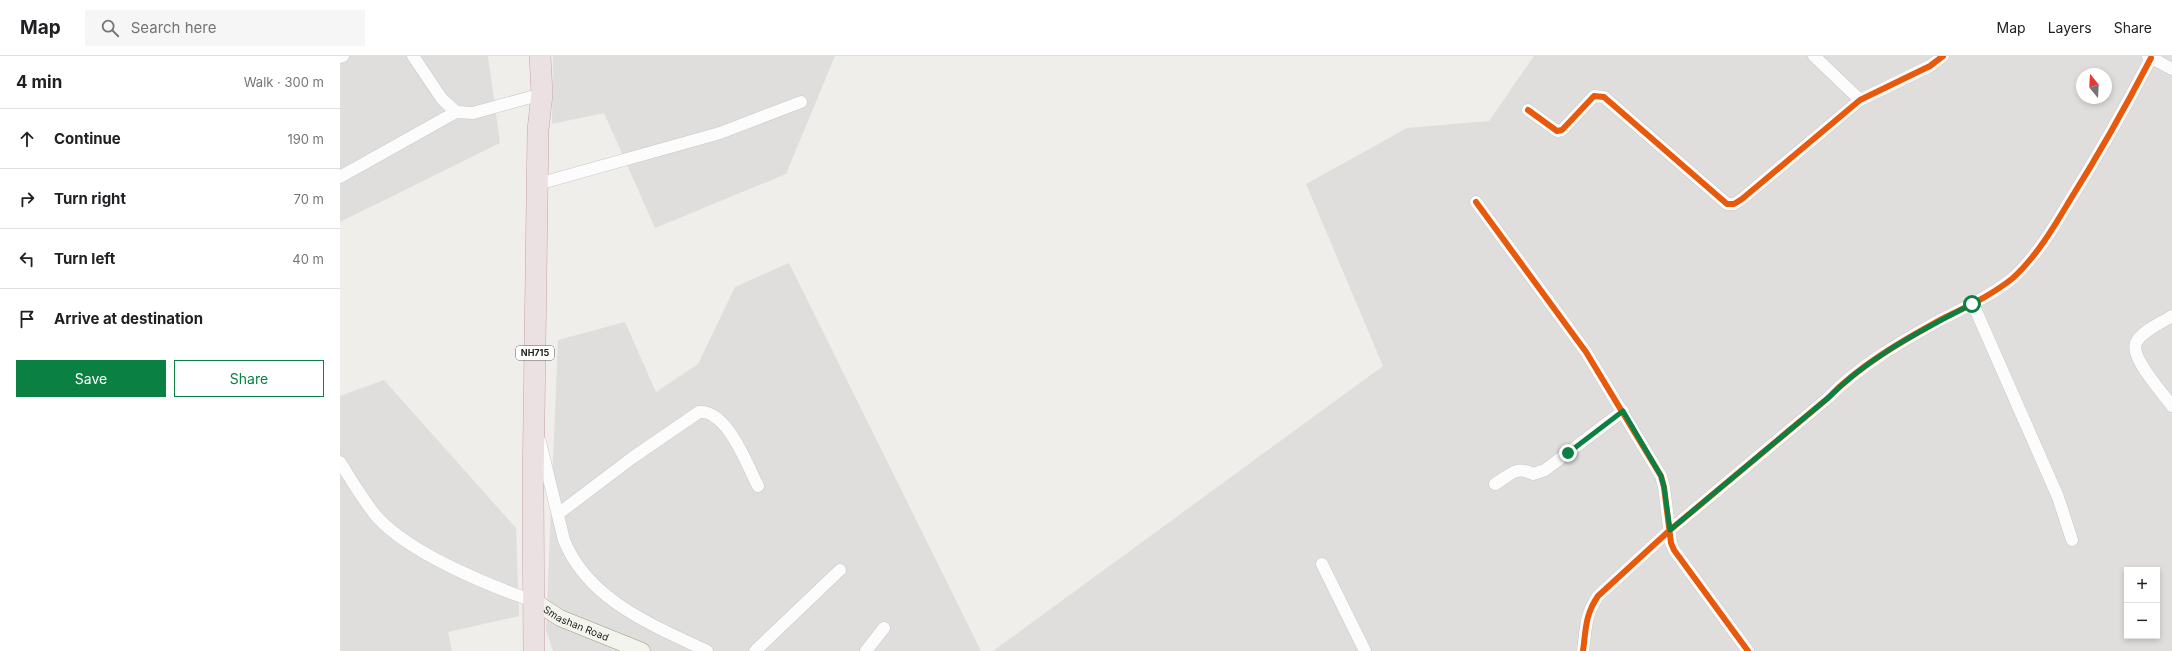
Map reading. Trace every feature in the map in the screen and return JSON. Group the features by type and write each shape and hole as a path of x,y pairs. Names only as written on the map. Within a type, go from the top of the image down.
{"highway":[{"name":"NH715","path":"534,651 533,489 538,130 542,94 540,56"}],"street":[{"path":"413,56 442,99 456,112"},
{"path":"1814,56 1860,100"},
{"path":"1528,110 1557,132 1562,130 1594,96 1599,95 1604,97 1727,204 1734,204 1860,100 1930,66 1943,56"},
{"path":"1583,651 1587,616 1590,608 1598,596 1670,530 1828,398 1847,379 1908,340 1972,304 2012,278 2029,261 2079,186 2149,57 2172,69"},
{"path":"340,177 456,112 473,113 542,94"},
{"path":"538,184 720,133 801,102"},
{"path":"1476,202 1586,352 1623,411 1661,476 1674,550 1748,651"},
{"path":"1972,304 2058,497 2072,540"},
{"path":"2172,316 2146,332 2137,340 2134,346 2137,358 2172,406"},
{"path":"558,514 632,458 699,412 707,411 722,421 732,436 758,486"},
{"path":"1495,484 1516,470 1526,470 1533,474 1545,470 1623,411"},
{"path":"535,419 569,553 585,576 611,600 633,614 707,651"},
{"path":"340,462 371,508 390,530 413,545 498,589 534,601"},
{"path":"1322,564 1365,651"},
{"path":"755,651 840,570"},
{"name":"Smashan Road","path":"534,601 560,618 642,651"},
{"path":"866,651 884,628"}],"shaded area":[{"path":"340,56 488,56 500,143 340,222"},
{"path":"553,56 835,56 786,174 655,228 604,113 552,124"},
{"path":"1534,56 2172,56 2172,651 993,651 1383,366 1306,184 1407,128 1489,121"},
{"path":"789,263 981,651 553,651 546,630 558,340 625,322 656,392 698,364 735,287"},
{"path":"384,380 516,528 519,616 448,632 452,651 340,651 340,396"}],"cycle path":[{"path":"1528,110 1557,131 1562,130 1594,96 1604,97 1727,204 1734,204 1742,199 1860,100 1930,66 1943,56"},
{"path":"1583,651 1588,616 1598,596 1670,530 1868,364 1912,336 1996,290 2013,278 2021,270 2037,251 2058,221 2112,130 2151,58"},
{"path":"1476,202 1586,352 1661,476 1664,487 1671,543 1674,550 1748,651"}],"route":[{"path":"1568,453 1623,411 1661,476 1670,530 1828,398 1847,379 1908,340 1972,304"}]}
